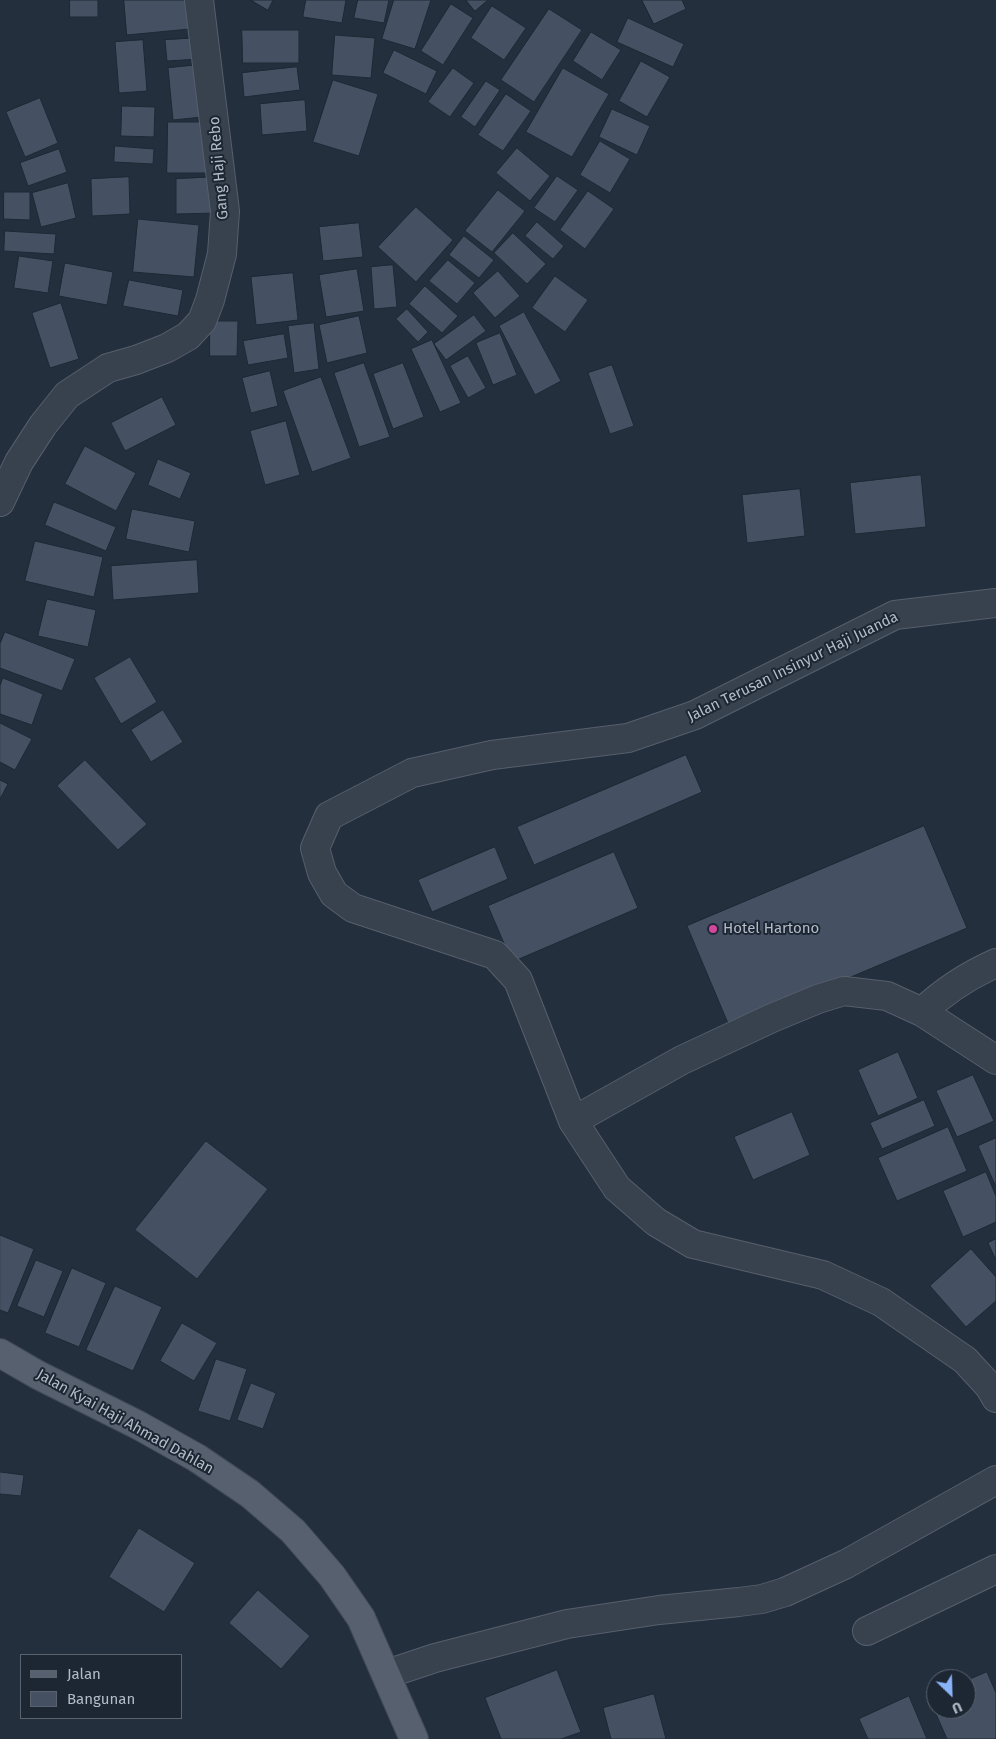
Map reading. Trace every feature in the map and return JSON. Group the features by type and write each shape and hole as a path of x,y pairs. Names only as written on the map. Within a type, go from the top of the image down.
{"main road":[{"name":"Jalan Kyai Haji Ahmad Dahlan","path":"0,1353 196,1458 250,1494 293,1531 332,1576 362,1618 414,1739"}],"street":[{"name":"Gang Haji Rebo","path":"0,502 19,462 43,425 67,395 108,368 167,348 188,336 202,321 210,300 222,254 225,211 199,0"},
{"name":"Jalan Terusan Insinyur Haji Juanda","path":"996,603 895,615 695,715 628,738 492,755 412,772 329,816 315,848 322,872 334,894 353,908 495,955 518,980 573,1121 617,1188 656,1222 693,1244 822,1275 881,1302 965,1360 989,1386 996,1398"},
{"path":"922,1012 937,997 958,982 996,962"},
{"path":"573,1121 682,1060 772,1018 818,999 844,991 887,996 922,1012 996,1060"},
{"path":"387,1674 435,1658 568,1624 659,1610 754,1600 785,1592 846,1564 996,1480"},
{"path":"867,1631 996,1569"}],"building":[{"path":"70,0 98,0 98,17 70,17"},
{"path":"124,0 197,0 200,28 127,35"},
{"path":"251,0 273,0 268,10"},
{"path":"306,0 346,0 342,23 303,17"},
{"path":"358,0 389,0 384,23 354,18"},
{"path":"394,0 431,0 415,49 382,39"},
{"path":"466,0 488,0 475,11"},
{"path":"642,0 682,0 686,9 654,24"},
{"path":"451,4 473,18 443,65 421,51"},
{"path":"492,6 526,28 504,60 471,38"},
{"path":"549,9 582,30 534,102 501,80"},
{"path":"628,18 684,44 673,67 617,42"},
{"path":"242,30 299,30 299,63 243,63"},
{"path":"591,32 621,50 602,80 573,61"},
{"path":"335,35 375,38 371,78 332,75"},
{"path":"198,38 199,59 167,61 165,40"},
{"path":"143,40 147,91 119,93 115,42"},
{"path":"394,50 437,71 426,94 383,73"},
{"path":"641,61 670,77 647,117 619,101"},
{"path":"198,65 202,117 173,120 168,68"},
{"path":"297,67 300,90 244,97 242,73"},
{"path":"453,68 474,83 450,117 428,102"},
{"path":"563,68 609,94 572,157 526,132"},
{"path":"333,80 378,94 359,156 313,142"},
{"path":"486,81 500,90 475,127 461,117"},
{"path":"506,94 531,111 503,151 478,135"},
{"path":"40,98 58,143 25,157 6,112"},
{"path":"305,100 307,131 262,135 260,104"},
{"path":"122,106 155,107 154,137 121,136"},
{"path":"612,109 650,126 637,155 599,137"},
{"path":"168,122 214,122 214,173 167,173"},
{"path":"600,141 630,159 610,193 580,175"},
{"path":"115,146 154,149 153,164 114,162"},
{"path":"517,148 550,176 530,201 496,173"},
{"path":"59,149 67,172 28,186 20,163"},
{"path":"557,176 578,190 555,222 534,208"},
{"path":"129,177 130,214 92,216 91,179"},
{"path":"217,177 218,213 176,214 176,179"},
{"path":"68,183 76,218 41,227 32,193"},
{"path":"498,190 525,211 492,252 465,231"},
{"path":"588,191 614,209 585,249 560,230"},
{"path":"4,192 30,192 30,220 4,219"},
{"path":"416,207 453,240 416,282 378,247"},
{"path":"138,219 199,225 194,277 133,272"},
{"path":"537,222 564,246 553,259 525,236"},
{"path":"359,223 363,257 323,261 319,227"},
{"path":"5,231 56,234 54,254 4,251"},
{"path":"513,233 546,264 527,284 494,253"},
{"path":"464,236 494,260 479,278 449,255"},
{"path":"19,256 53,261 48,293 14,288"},
{"path":"448,260 475,283 457,304 429,281"},
{"path":"65,263 113,272 107,305 59,296"},
{"path":"393,265 397,307 374,309 371,267"},
{"path":"357,269 364,311 326,317 319,275"},
{"path":"498,271 520,296 495,318 473,293"},
{"path":"293,273 298,320 256,325 251,277"},
{"path":"555,276 588,300 565,332 532,308"},
{"path":"129,280 183,290 178,316 123,306"},
{"path":"425,286 458,316 442,333 409,304"},
{"path":"61,303 79,359 50,368 32,313"},
{"path":"407,309 428,332 418,342 396,319"},
{"path":"524,312 561,381 535,395 499,326"},
{"path":"474,315 486,331 446,360 434,344"},
{"path":"359,316 367,353 327,363 319,325"},
{"path":"210,321 238,321 237,356 210,356"},
{"path":"314,323 319,369 294,373 288,326"},
{"path":"500,333 517,375 493,385 476,343"},
{"path":"284,334 288,358 248,365 243,341"},
{"path":"432,340 461,403 440,412 411,349"},
{"path":"468,356 486,388 468,398 450,366"},
{"path":"364,363 390,437 359,447 334,373"},
{"path":"403,363 424,417 393,429 373,374"},
{"path":"612,365 634,426 610,434 588,373"},
{"path":"270,371 278,406 251,413 242,378"},
{"path":"321,377 351,458 312,472 283,391"},
{"path":"162,397 176,425 125,451 111,423"},
{"path":"286,421 300,475 265,485 250,431"},
{"path":"85,446 136,473 116,511 65,484"},
{"path":"158,459 191,473 180,499 148,485"},
{"path":"921,475 926,527 855,534 850,483"},
{"path":"800,489 805,536 747,543 742,495"},
{"path":"54,502 116,527 106,551 45,525"},
{"path":"132,509 195,521 189,552 126,539"},
{"path":"35,541 103,557 94,597 25,581"},
{"path":"197,560 199,593 113,600 111,566"},
{"path":"47,599 96,610 88,647 38,636"},
{"path":"5,632 75,659 62,691 0,668 0,644"},
{"path":"130,657 157,702 121,724 94,678"},
{"path":"3,678 43,694 32,725 0,714 0,686"},
{"path":"163,710 183,742 151,762 131,730"},
{"path":"0,723 32,739 15,770 0,762"},
{"path":"686,755 702,792 534,865 517,827"},
{"path":"85,760 147,824 118,850 57,786"},
{"path":"0,780 8,784 0,799"},
{"path":"924,826 967,928 730,1028 687,926"},
{"path":"495,847 508,879 432,912 418,880"},
{"path":"614,852 638,908 512,962 488,906"},
{"path":"898,1052 918,1098 878,1116 858,1070"},
{"path":"973,1075 994,1121 957,1137 936,1091"},
{"path":"924,1100 935,1126 882,1149 870,1123"},
{"path":"792,1112 810,1155 753,1180 734,1137"},
{"path":"948,1127 967,1171 897,1201 878,1158"},
{"path":"996,1138 996,1187 978,1146"},
{"path":"206,1141 268,1189 197,1279 135,1230"},
{"path":"986,1172 996,1196 996,1222 963,1237 943,1191"},
{"path":"0,1235 34,1249 8,1313 0,1310"},
{"path":"996,1239 996,1260 988,1243"},
{"path":"971,1249 996,1277 996,1301 966,1327 930,1286"},
{"path":"36,1260 63,1271 44,1317 17,1306"},
{"path":"72,1268 106,1283 79,1347 45,1333"},
{"path":"115,1286 162,1307 133,1371 86,1350"},
{"path":"182,1323 217,1343 194,1381 160,1361"},
{"path":"216,1359 247,1369 230,1421 198,1411"},
{"path":"251,1383 276,1393 263,1429 237,1420"},
{"path":"0,1472 24,1475 21,1496 0,1494"},
{"path":"139,1528 195,1563 164,1612 109,1577"},
{"path":"258,1590 310,1636 281,1669 229,1623"},
{"path":"557,1670 581,1732 561,1739 501,1739 485,1698"},
{"path":"987,1672 996,1693 996,1739 947,1739 938,1719 976,1719 976,1677"},
{"path":"654,1694 666,1739 611,1739 603,1708"},
{"path":"909,1696 927,1739 868,1739 859,1719"}],"place":[{"name":"Hotel Hartono","path":"713,929"}]}
